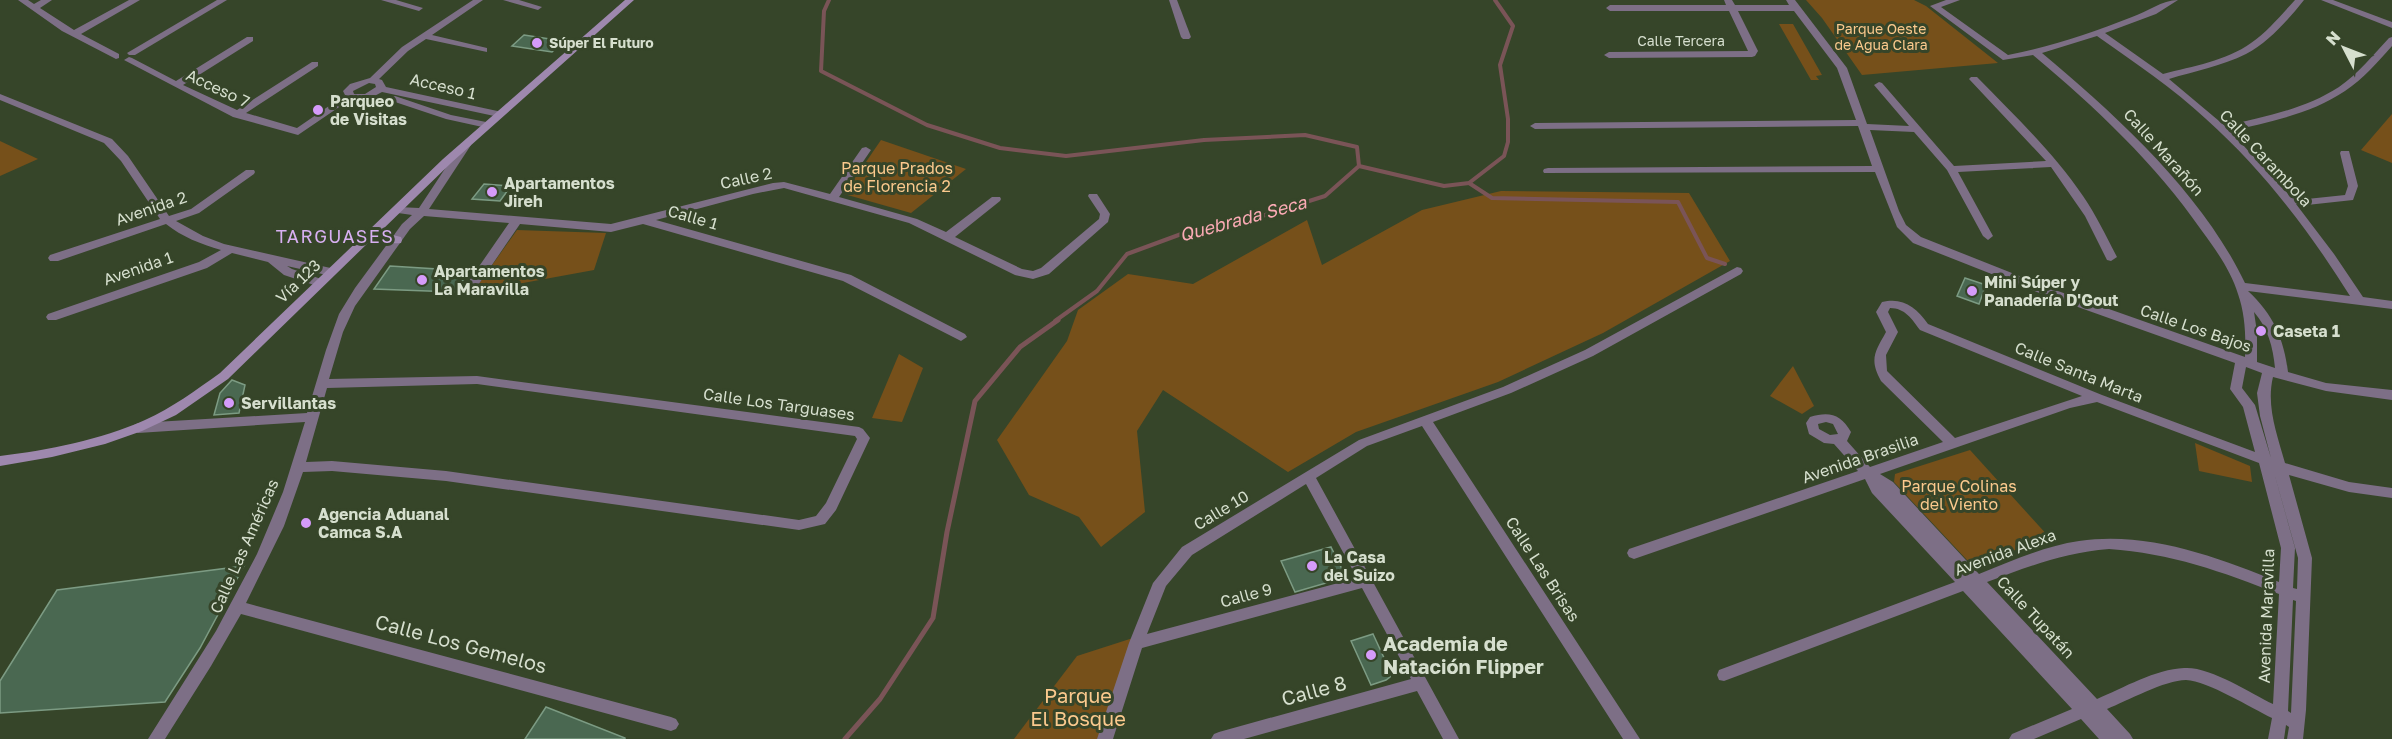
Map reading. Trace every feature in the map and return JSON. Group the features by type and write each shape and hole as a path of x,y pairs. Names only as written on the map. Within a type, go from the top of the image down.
{"main road":[{"name":"Vía 123","path":"0,461 75,447 138,428 200,394 224,376 499,114 630,0"},
{"path":"368,238 383,236 397,240"}],"street":[{"path":"22,0 74,34 116,56 131,56 223,0"},
{"path":"33,8 48,0"},
{"path":"74,34 136,0"},
{"path":"385,0 419,8"},
{"path":"350,96 348,91 353,86 375,88 405,49 479,0"},
{"path":"507,0 538,7"},
{"path":"1173,0 1186,38"},
{"path":"1956,0 1934,6 2006,58 2036,53 2098,33 2170,3"},
{"path":"2154,0 2170,3"},
{"path":"2161,78 2228,57 2251,47 2268,35 2300,0"},
{"path":"2325,0 2392,25"},
{"name":"Calle Tercera","path":"1609,55 1752,54 1753,51 1730,4"},
{"path":"1610,8 1793,4"},
{"name":"Calle Los Bajos","path":"1793,4 1842,68 1902,227 1917,240 2051,293 2282,375 2326,387 2392,395"},
{"name":"Calle Carambola","path":"2098,33 2161,78 2223,129 2287,199 2337,264 2361,302"},
{"path":"425,36 484,50"},
{"path":"176,85 250,39"},
{"path":"2223,129 2265,120 2324,99 2343,89 2392,40"},
{"name":"Calle Marañón","path":"2036,53 2097,103 2164,173 2196,213 2224,256 2242,290 2268,321 2277,339 2282,375"},
{"name":"Acceso 7","path":"131,56 176,85 236,115 298,132 350,96"},
{"path":"236,115 315,64"},
{"path":"1974,79 2054,164 2090,215 2111,257"},
{"path":"1879,85 1950,169 1988,236"},
{"name":"Acceso 1","path":"350,96 363,98 375,88 418,100 499,114"},
{"path":"0,97 108,141 120,151 168,221 190,235 272,260 301,263 331,272"},
{"name":"Acceso 1","path":"418,100 462,120 487,125"},
{"path":"462,120 474,108"},
{"path":"1535,126 1863,123 1914,125"},
{"name":"Calle Las Américas","path":"156,739 209,659 239,607 277,525 298,467 330,352 345,314 361,287 411,219 420,213 467,144"},
{"path":"833,198 866,150"},
{"path":"2287,199 2307,202 2349,198 2353,186 2345,153"},
{"path":"1950,169 2054,164"},
{"path":"1548,171 1880,169"},
{"name":"Avenida 2","path":"54,258 168,221 209,203 250,172"},
{"name":"Calle 2","path":"645,220 700,204 784,185 913,221 1019,272 1034,275 1045,271 1104,220 1106,214 1093,196"},
{"path":"947,237 996,199"},
{"name":"Calle 1","path":"398,210 611,228 645,220 846,278 961,337"},
{"path":"468,291 516,221"},
{"name":"Avenida 1","path":"52,317 203,265 233,248"},
{"path":"272,260 288,272 320,283"},
{"path":"1451,739 1310,477 1363,443 1506,390 1589,353 1737,271"},
{"path":"2242,290 2392,305"},
{"name":"Calle Marañón","path":"2242,290 2252,343 2246,362"},
{"name":"Calle Santa Marta","path":"1953,443 1885,378 1878,366 1880,356 1892,332 1882,312 1883,308 1891,304 1909,309 1924,327 2098,398 2279,466 2349,487 2392,493"},
{"name":"Avenida Maravilla","path":"2246,362 2236,389 2249,405 2288,548 2280,715 2276,739"},
{"name":"Avenida Maravilla","path":"2270,370 2264,393 2266,416 2305,558 2295,739"},
{"name":"Calle Los Targuases","path":"298,467 332,466 446,476 799,525 819,520 831,506 864,438 859,432 477,380 321,384"},
{"name":"Avenida Brasilia","path":"1634,553 2069,404 2098,398"},
{"path":"138,428 312,417"},
{"name":"Calle Las Brisas","path":"1424,419 1632,739"},
{"name":"Calle Tupatán","path":"1838,440 1868,473 1876,489 1972,583 2089,709 2125,739"},
{"name":"Calle 10","path":"1136,643 1160,584 1187,551 1310,477"},
{"name":"Avenida Alexa","path":"1724,675 2044,555 2080,546 2114,544 2172,551 2304,598"},
{"name":"Calle 9","path":"1136,643 1366,582"},
{"name":"Calle Los Gemelos","path":"239,607 671,724"},
{"path":"1105,739 1136,643"},
{"path":"2017,739 2167,677 2186,674 2207,679 2297,723"},
{"name":"Calle 8","path":"1219,739 1421,683"},
{"name":"Calle Tupatán","path":"2089,709 2109,739"}],"green space":[{"name":"Parque Oeste de Agua Clara","path":"1806,0 1914,0 1926,6 1998,63 1862,75 1822,18"},
{"path":"1779,24 1793,24 1822,75 1816,76 1819,80 1811,80"},
{"path":"2392,114 2392,163 2361,150"},
{"name":"Parque Prados de Florencia 2","path":"881,140 966,169 911,213 844,194"},
{"path":"0,141 38,159 0,176"},
{"path":"1501,191 1689,193 1730,261 1603,333 1498,382 1356,432 1288,472 1163,390 1137,431 1145,512 1101,547 1079,517 1029,495 997,440 1067,341 1078,310 1128,274 1193,284 1307,220 1322,265 1422,210"},
{"path":"517,230 606,233 594,270 473,292"},
{"path":"899,354 923,368 902,422 872,418"},
{"path":"1793,366 1814,406 1802,414 1770,396"},
{"path":"2195,443 2250,466 2252,482 2199,471"},
{"name":"Parque Colinas del Viento","path":"1970,450 2049,537 1979,564 1967,560 1894,482 1895,474"},
{"name":"Parque El Bosque","path":"1136,637 1100,739 1014,739 1077,656"}],"building":[{"name":"Súper El Futuro","path":"524,35 563,41 552,52 512,46"},
{"name":"Apartamentos Jireh","path":"484,184 511,186 500,201 472,199"},
{"name":"Apartamentos La Maravilla","path":"390,266 469,271 455,292 374,289"},
{"name":"Mini Súper y Panadería D'Gout","path":"1965,278 1986,285 1979,304 1957,296"},
{"name":"Servillantas","path":"232,380 245,385 239,413 214,415 220,393"},
{"name":"La Casa del Suizo","path":"1331,547 1343,571 1340,579 1295,592 1281,561"},
{"path":"244,566 200,648 165,702 0,713 0,681 57,590"},
{"name":"Academia de Natación Flipper","path":"1373,634 1391,673 1386,680 1371,685 1351,641"},
{"path":"546,707 625,738 625,739 525,739"}],"waterway":[{"name":"Quebrada Seca","path":"829,0 824,11 821,71 927,125 1000,148 1066,156 1204,140 1305,135 1357,147 1359,166"},
{"path":"1469,183 1504,156 1508,142 1508,119 1500,65 1513,26 1495,0"},
{"name":"Quebrada Seca","path":"1055,321 1097,291 1127,254 1184,233 1262,216 1325,196 1359,166"},
{"path":"1359,166 1444,186 1469,183"},
{"path":"1469,183 1492,198 1678,202 1707,258 1725,264"},
{"name":"Quebrada Seca","path":"845,739 880,699 933,618 947,532 975,401 1020,347 1058,320"}],"place":[{"name":"Súper El Futuro","path":"537,43"},
{"name":"Parqueo de Visitas","path":"318,110"},
{"name":"Apartamentos Jireh","path":"492,192"},
{"name":"Apartamentos La Maravilla","path":"422,280"},
{"name":"Mini Súper y Panadería D'Gout","path":"1972,291"},
{"name":"Caseta 1","path":"2261,331"},
{"name":"Servillantas","path":"229,403"},
{"name":"Agencia Aduanal Camca S.A","path":"306,523"},
{"name":"La Casa del Suizo","path":"1312,566"},
{"name":"Academia de Natación Flipper","path":"1371,655"}],"district":[{"name":"TARGUASES","path":"335,237"}]}
